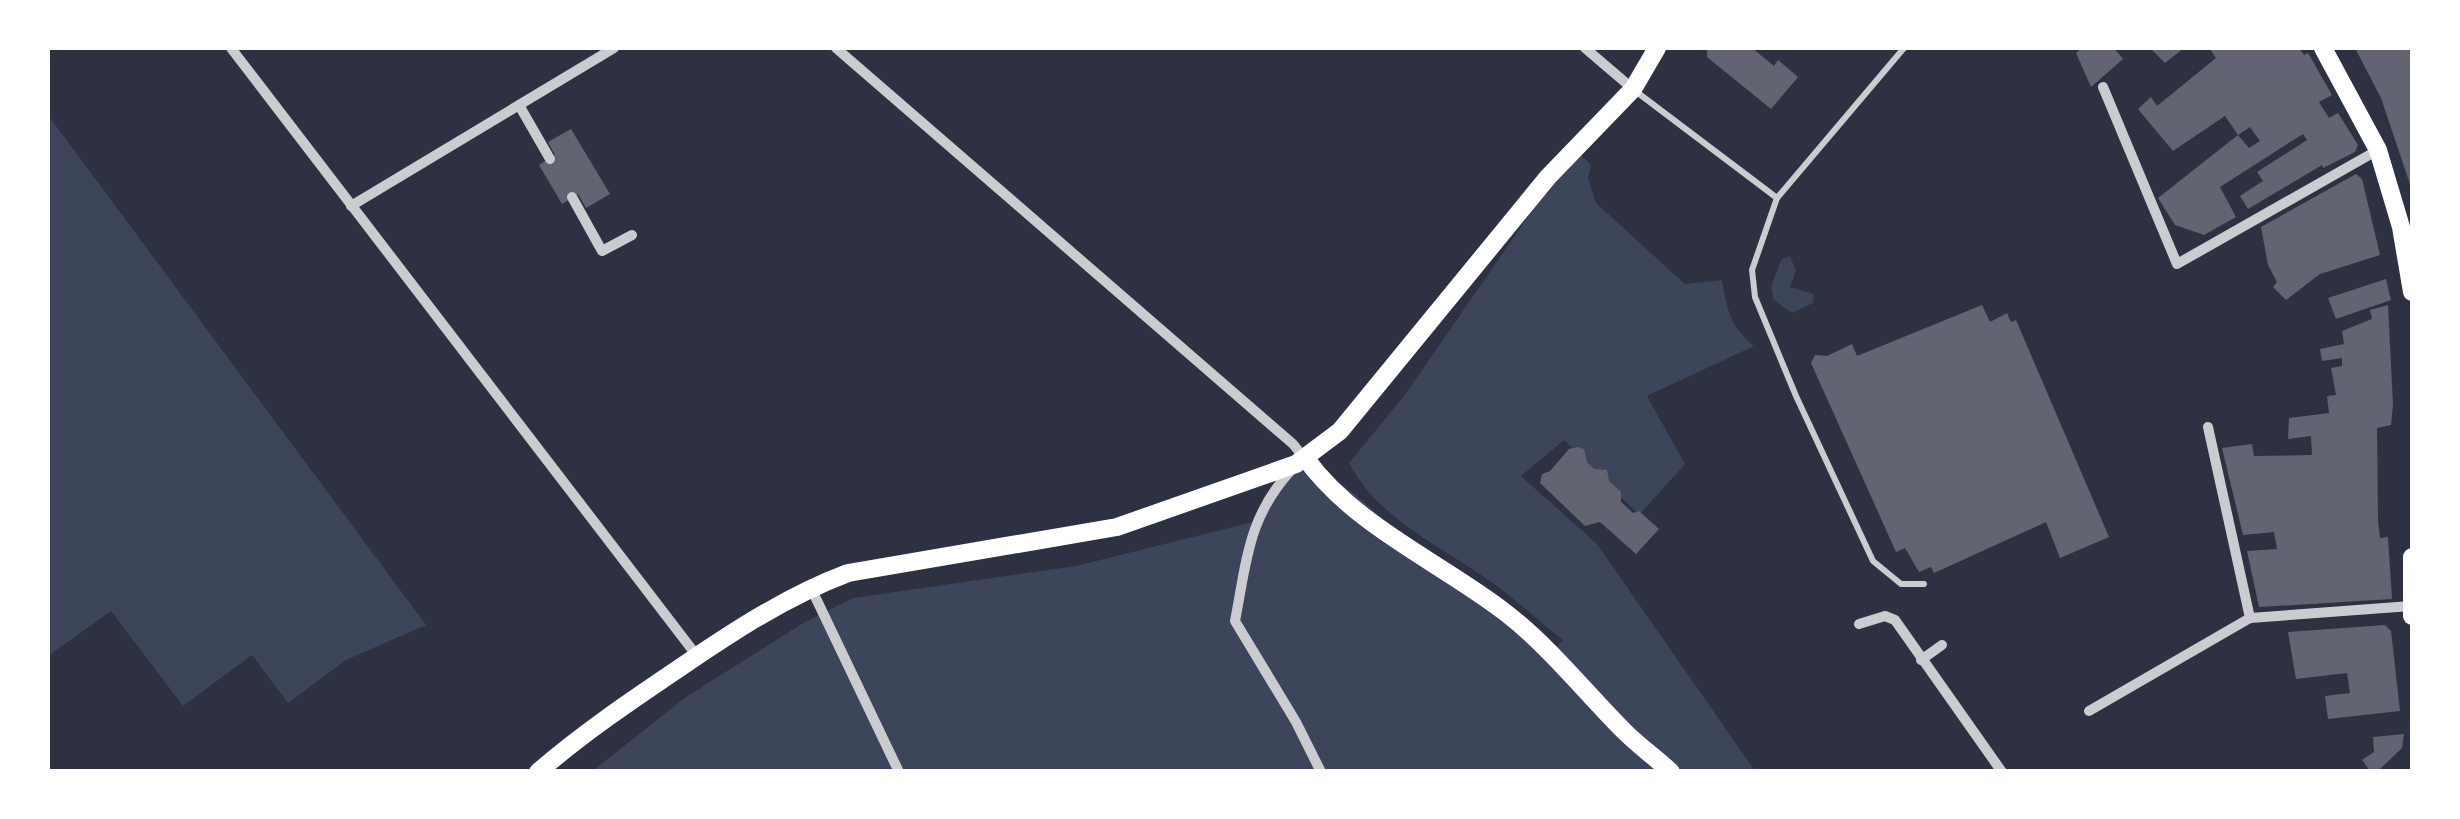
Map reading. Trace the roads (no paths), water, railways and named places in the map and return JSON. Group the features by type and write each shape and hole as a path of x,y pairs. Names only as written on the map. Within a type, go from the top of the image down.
{"main road":[{"path":"538,772 623,706 774,606 810,587 848,573 1116,527 1301,462 1340,431 1548,177 1633,89 1657,48"},
{"path":"2324,48 2378,150 2401,227 2412,292"},
{"path":"1301,462 1351,507 1506,613 1549,650 1626,734 1672,772"},
{"path":"2412,557 2412,616"}],"street":[{"path":"231,48 697,656"},
{"path":"351,206 611,48"},
{"path":"836,48 1293,444 1301,462 1270,493 1253,530 1235,620 1321,772"},
{"path":"1585,48 1633,89"},
{"path":"2103,87 2177,264 2378,150"},
{"path":"519,105 550,159"},
{"path":"572,197 602,252 632,234"},
{"path":"2208,428 2250,618"},
{"path":"810,587 899,772"},
{"path":"2089,711 2250,618 2412,606"},
{"path":"1859,624 1891,617 2002,772"},
{"path":"1920,660 1942,645"}],"lane":[{"path":"1904,48 1777,198 1752,270 1755,297 1796,396 1873,561 1902,584 1924,584"},
{"path":"1633,89 1777,198"}]}
